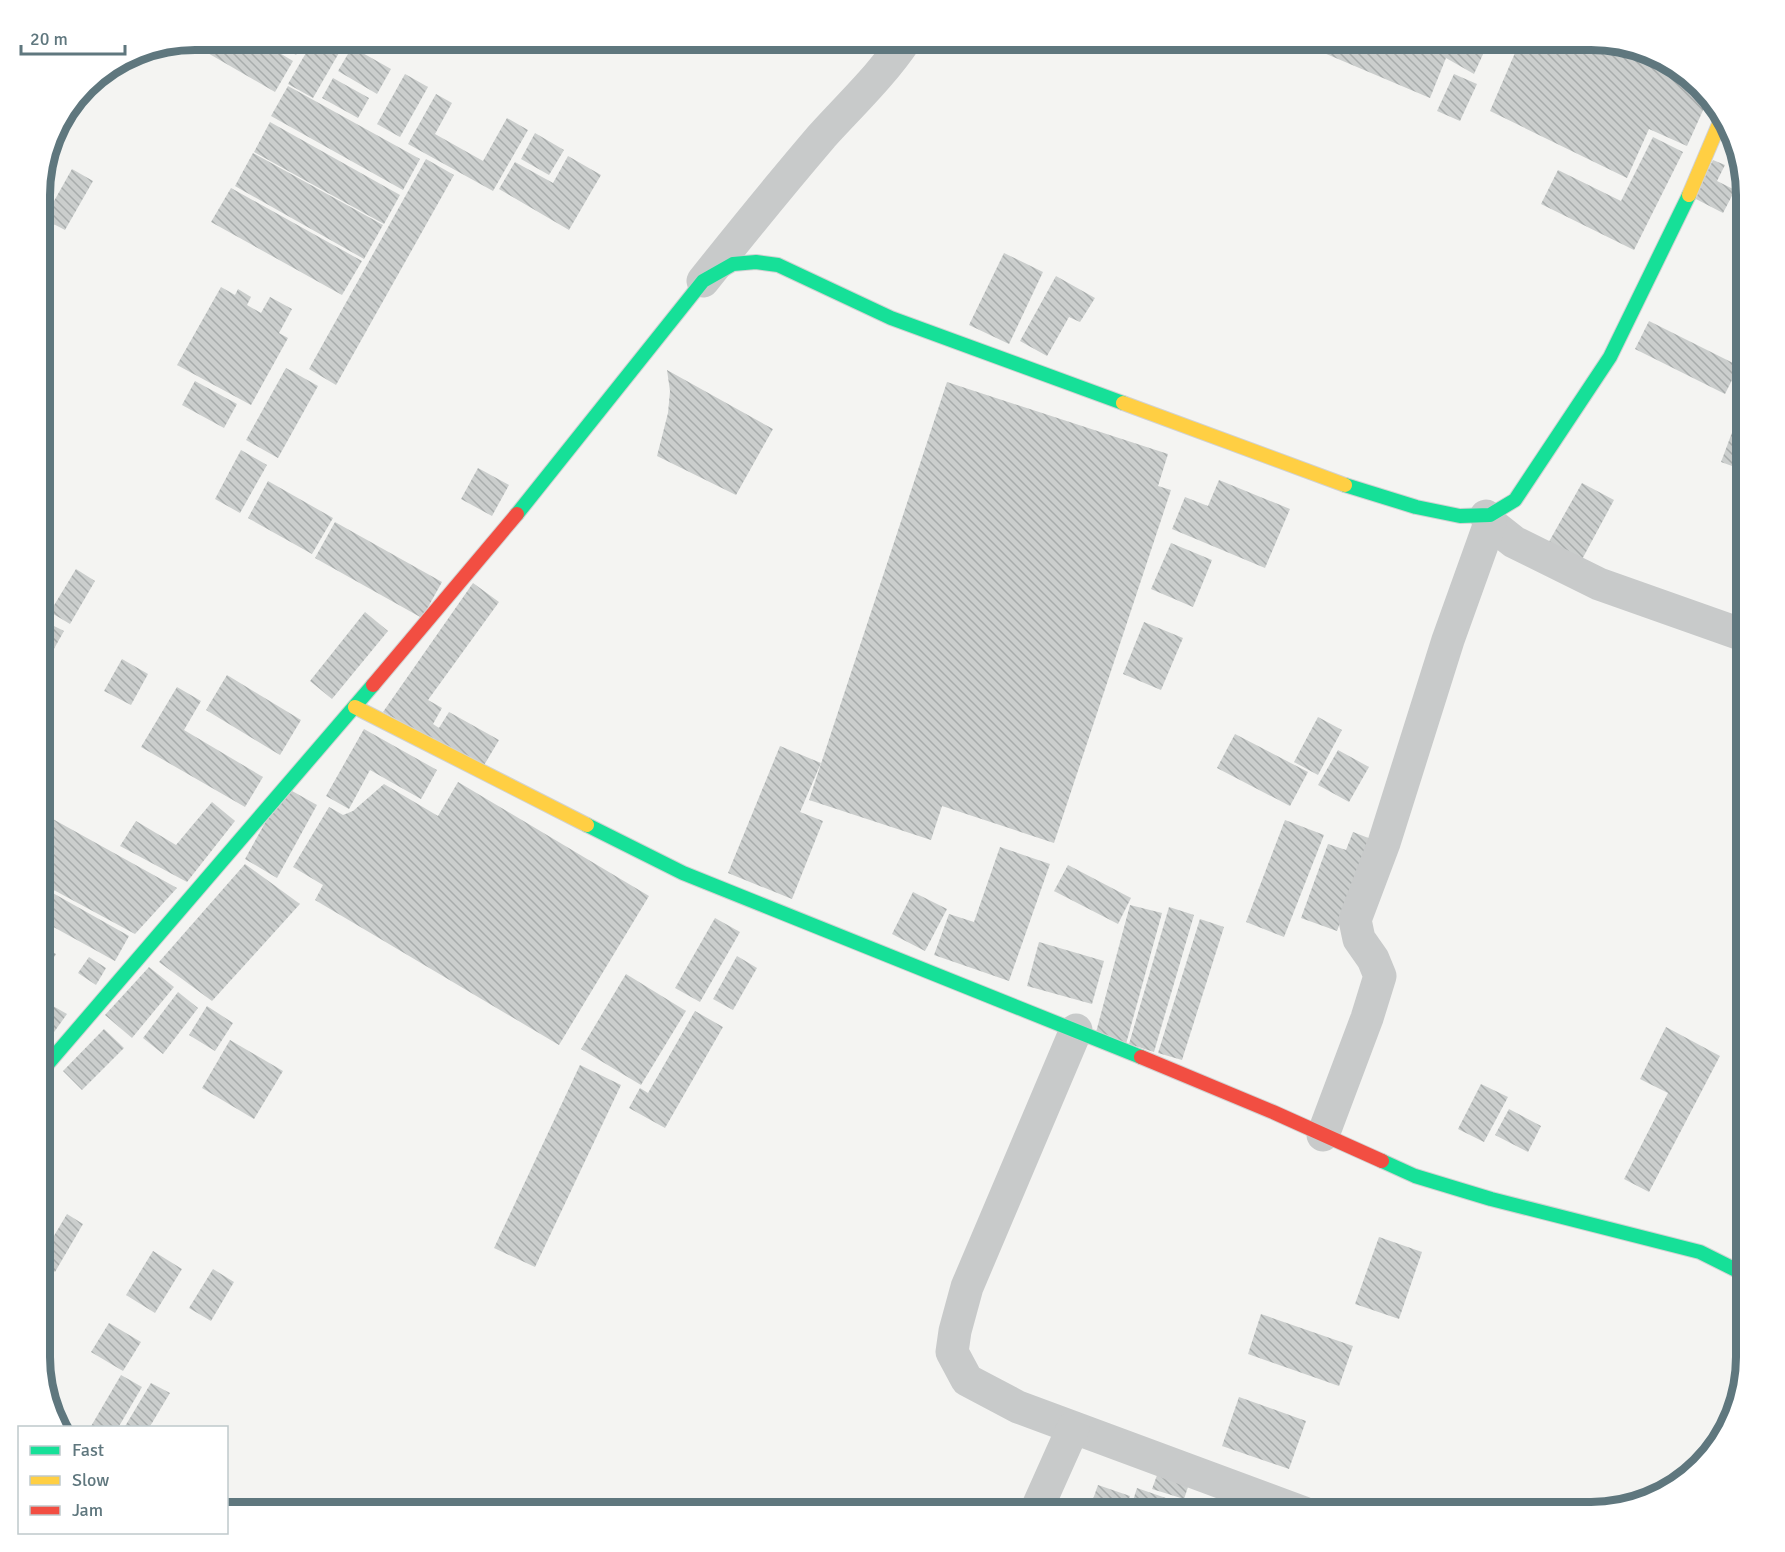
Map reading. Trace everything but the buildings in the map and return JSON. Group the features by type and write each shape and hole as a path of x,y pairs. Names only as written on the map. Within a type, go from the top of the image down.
{"street":[{"path":"50,1061 355,707 548,477 764,202 849,105 890,63 899,50"},
{"path":"1323,1135 1367,1018 1380,976 1373,959 1359,939 1355,920 1384,843 1488,519 1515,500 1610,357 1696,181 1718,126"},
{"path":"703,282 733,264 756,262 778,266 891,318 1376,496 1449,515 1488,519 1514,542 1599,584 1735,632"},
{"path":"355,707 683,873 1076,1030 1415,1176 1491,1199 1700,1252 1736,1270"},
{"path":"1076,1030 967,1287 952,1352 967,1380 1018,1407 1274,1502"},
{"path":"1040,1502 1073,1428"}],"traffic: fast":[{"path":"1345,485 1416,507 1460,516 1490,515 1515,500 1610,357 1689,195"},
{"path":"517,514 703,281 733,264 756,262 778,265 891,318 1123,403"},
{"path":"50,1061 373,685"},
{"path":"587,825 683,873 1141,1057"},
{"path":"1382,1161 1415,1176 1491,1199 1700,1252 1736,1270"}],"traffic: slow":[{"path":"1689,195 1718,126"},
{"path":"1123,403 1345,485"},
{"path":"355,707 587,825"}],"traffic: jam":[{"path":"373,685 517,514"},
{"path":"1141,1057 1273,1112 1382,1161"}]}
